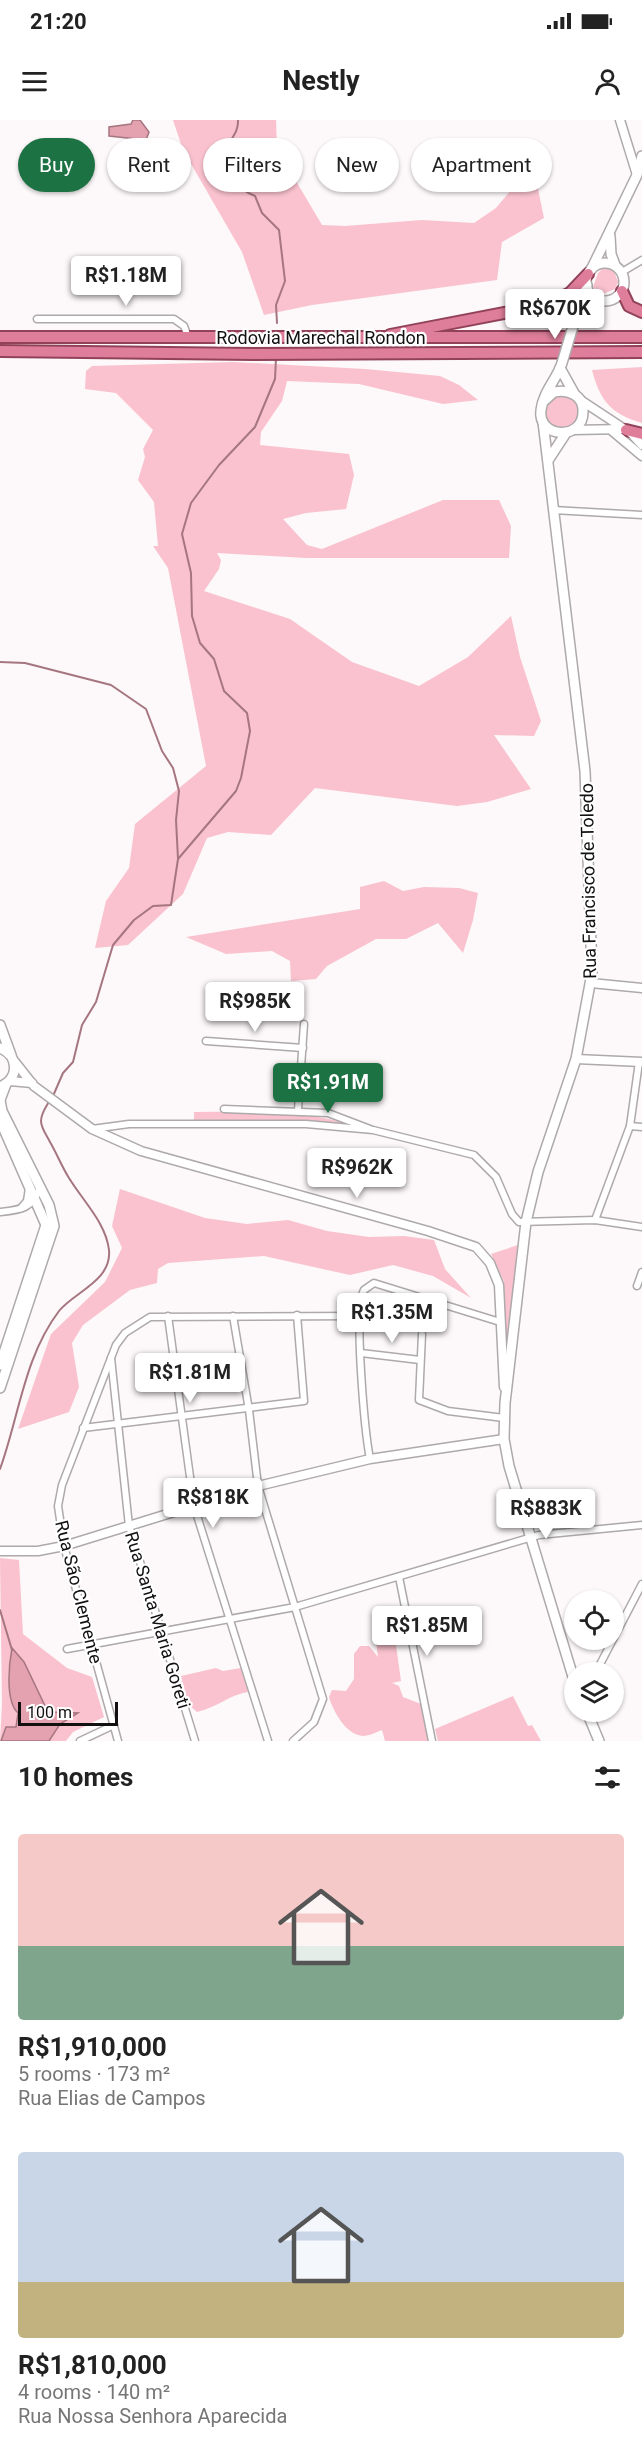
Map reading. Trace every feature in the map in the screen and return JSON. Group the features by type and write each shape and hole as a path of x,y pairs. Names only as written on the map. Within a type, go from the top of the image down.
{"highway":[{"path":"375,339 418,328 546,305 570,293 588,276"},
{"path":"622,291 629,306 642,312"},
{"name":"Rodovia Marechal Rondon","path":"0,337 375,339 642,337"},
{"name":"Rodovia Marechal Rondon","path":"0,351 253,354 642,352"},
{"path":"627,430 642,434"}],"main road":[{"path":"570,431 553,431 543,422 541,416 543,402 561,366 588,276 639,173 642,156"},
{"path":"574,320 589,305 617,296 622,291 624,285 609,239 614,225"},
{"path":"588,276 602,263 618,269"},
{"path":"588,276 591,294 604,301"},
{"path":"549,459 582,419 583,406 561,366"},
{"path":"543,402 554,392 561,390 577,397"},
{"name":"Rua Francisco de Toledo","path":"543,422 585,771 592,942 591,983 576,1059 538,1172 526,1222 505,1403 504,1439 509,1466 569,1662"},
{"path":"0,1025 13,1060 14,1072 5,1084 0,1100 2,1111 34,1187 35,1200 46,1221 46,1233 0,1365"},
{"path":"0,1048 13,1060"},
{"path":"0,1120 34,1187 52,1212 53,1234 0,1388"},
{"path":"23,1209 42,1210"},
{"path":"591,1722 599,1741"}],"street":[{"path":"620,120 639,173"},
{"path":"618,269 641,261"},
{"path":"37,319 174,319 184,326 188,338"},
{"path":"577,397 627,430 642,445"},
{"path":"608,429 642,456"},
{"path":"570,431 627,430"},
{"path":"553,510 642,514"},
{"path":"591,983 642,988"},
{"path":"298,1110 304,1024"},
{"path":"206,1041 303,1048"},
{"path":"576,1059 641,1062 630,1126 595,1220"},
{"path":"13,1060 33,1084 92,1128 141,1151 448,1237 476,1247 490,1263 499,1285 505,1403"},
{"path":"5,1084 33,1084"},
{"path":"224,1109 298,1110 328,1113 373,1130"},
{"path":"92,1128 129,1124 306,1124 373,1130 474,1155 496,1178 513,1217 519,1222 595,1220 642,1227"},
{"path":"630,1126 642,1127"},
{"path":"23,1209 34,1187"},
{"path":"0,1212 23,1209 35,1200"},
{"path":"637,1286 642,1272"},
{"path":"370,1459 364,1430 361,1294 374,1283 500,1322"},
{"path":"83,1428 249,1410 306,1399 297,1315"},
{"path":"168,1316 194,1506 265,1740"},
{"path":"233,1316 249,1410 258,1486 323,1699 314,1722 293,1741"},
{"name":"Rua São Clemente","path":"118,1741 64,1546 58,1506 62,1485 111,1355 124,1333 150,1317 360,1316"},
{"path":"423,1334 419,1400 448,1411 504,1418"},
{"path":"362,1353 420,1360"},
{"name":"Rua Santa Maria Goreti","path":"111,1355 116,1425 129,1526 195,1741"},
{"path":"0,1551 38,1551 64,1546 258,1486 370,1459 504,1439"},
{"path":"67,1649 295,1607 531,1537 642,1525"},
{"path":"399,1577 432,1741"},
{"path":"602,1662 633,1605 641,1596 642,1584"},
{"path":"80,1741 114,1725"}],"shaded area":[{"path":"133,120 140,120 149,132 147,138 109,136 109,127 131,124"},
{"path":"173,120 276,120 277,138 203,138 203,185 191,164 191,138 179,138"},
{"path":"207,192 302,192 322,225 345,226 422,220 474,223 496,208 509,192 539,192 544,218 502,242 497,280 312,305 264,315 242,252"},
{"path":"605,266 613,268 618,282 615,289 603,294 593,287 598,273"},
{"path":"233,362 365,369 440,376 459,385 478,400 443,404 359,384 287,381 282,401 261,432 260,445 349,454 354,475 346,509 306,513 283,519 307,545 322,549 443,500 499,500 511,526 509,558 306,558 217,553 221,560 219,569 204,591 290,619 352,662 419,686 468,657 511,616 520,657 541,721 534,736 494,735 531,789 487,802 457,806 315,788 271,835 228,832 207,838 183,894 128,945 95,948 106,901 129,868 135,824 206,766 168,568 153,546 158,546 154,502 138,480 145,457 143,449 153,430 116,393 85,389 86,371 92,366"},
{"path":"642,367 642,423 622,415 608,405 599,390 592,370"},
{"path":"562,395 574,400 579,412 574,424 562,429 550,424 545,412 550,400"},
{"path":"384,881 403,891 424,887 459,888 478,893 463,953 438,923 406,939 376,939 327,966 316,979 291,981 290,961 272,951 226,954 186,937 360,909 360,887"},
{"path":"194,1112 296,1114 356,1126 313,1121 194,1120"},
{"path":"120,1189 205,1218 247,1224 288,1220 327,1231 369,1237 404,1236 434,1240 445,1269 471,1298 433,1276 393,1265 350,1275 264,1256 168,1263 158,1269 157,1283 130,1290 83,1325 72,1343 79,1387 69,1412 18,1429 51,1334 105,1282 122,1248 112,1226"},
{"path":"518,1245 506,1352 504,1282 491,1254"},
{"path":"0,1558 19,1560 23,1634 67,1668 92,1677 104,1717 73,1732 66,1741 0,1741 2,1704"},
{"path":"394,1631 401,1681 392,1683 399,1686 403,1697 421,1704 429,1741 385,1741 382,1730 365,1736 357,1735 341,1721 329,1697 332,1690 346,1691 354,1679 354,1654 360,1646 369,1646 378,1657 375,1634"},
{"path":"12,1648 24,1662 48,1712 78,1713 60,1724 49,1741 1,1741 6,1727 16,1727 18,1713 11,1700 10,1691 9,1672"},
{"path":"216,1668 223,1671 241,1668 248,1692 197,1712 188,1704 181,1676"},
{"path":"513,1696 528,1726 532,1725 541,1741 438,1741 435,1729"}],"waterway":[{"path":"238,120 237,130 225,151 225,169 243,190 255,196 262,213 279,230 285,281 276,305 277,323"},
{"path":"53,1096 63,1073 73,1062 82,1025 96,1002 113,945 134,920 153,906 171,905 178,859 236,791 241,778 250,731 247,713 224,691 214,659 200,643 192,616 191,573 182,534 191,503 219,465 255,427 275,379 276,358"},
{"path":"0,662 25,663 111,685 146,709 162,751 173,768 179,791 176,820 178,859"},
{"path":"0,1469 30,1367 47,1329 59,1311 98,1278 105,1270 108,1261 109,1250 103,1231 93,1212 66,1174 42,1126 42,1115 50,1100"},
{"path":"0,1610 12,1650"}]}
